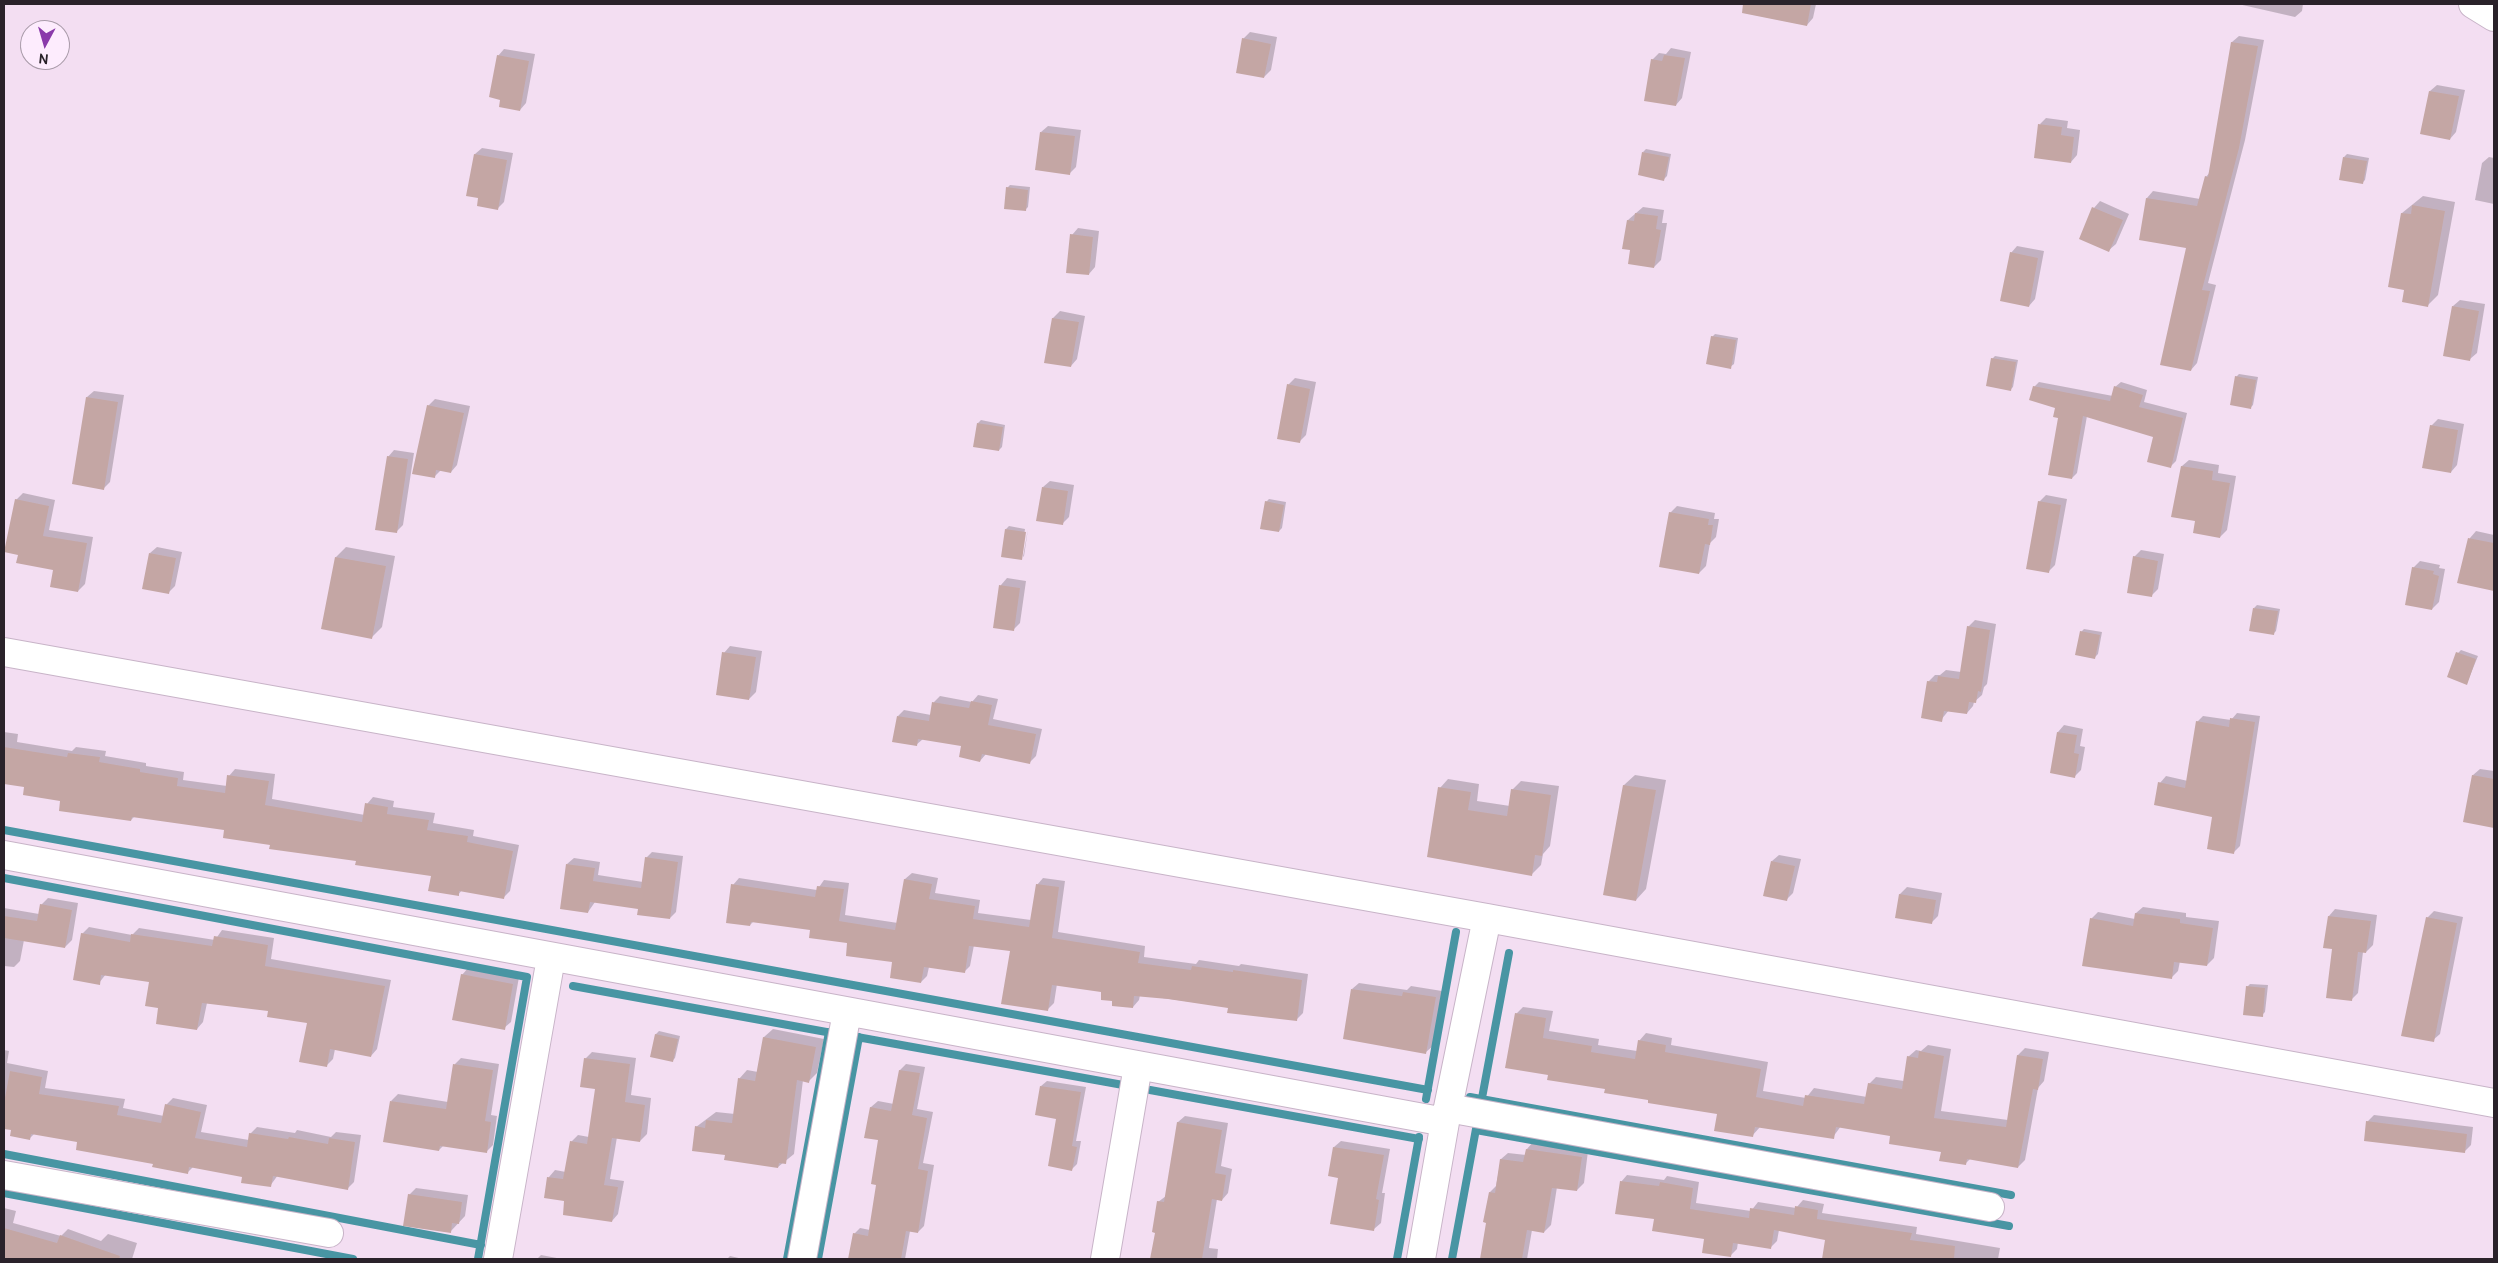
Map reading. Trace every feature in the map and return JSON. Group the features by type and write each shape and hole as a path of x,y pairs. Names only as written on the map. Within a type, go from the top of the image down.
{"street":[{"path":"2473,4 2494,17"},
{"path":"4,652 1487,918 2494,1103"},
{"path":"4,855 1138,1066 1446,1115 1990,1207"},
{"path":"1421,1259 1446,1115 1487,918"},
{"path":"498,1259 551,958"},
{"path":"802,1259 847,1012"},
{"path":"1105,1259 1138,1066"},
{"path":"4,1175 329,1233"}],"building":[{"path":"1743,4 1811,4 1807,26 1742,13"},
{"path":"1242,38 1271,44 1264,78 1236,73"},
{"path":"2231,42 2258,46 2239,148 2202,290 2210,291 2191,371 2160,365 2186,248 2139,240 2146,198 2197,206 2205,176 2208,177"},
{"path":"497,55 529,61 520,111 499,107 500,100 489,97"},
{"path":"1664,55 1685,58 1676,106 1644,101 1651,59 1662,61"},
{"path":"2429,91 2459,96 2450,140 2420,134"},
{"path":"2038,124 2062,127 2061,135 2074,137 2071,163 2034,158"},
{"path":"1040,132 1075,136 1070,175 1035,170"},
{"path":"1642,152 1669,157 1664,181 1638,175"},
{"path":"474,154 507,160 498,210 477,206 478,198 466,196"},
{"path":"2343,157 2367,161 2363,184 2339,180"},
{"path":"1006,187 1028,190 1026,211 1004,209"},
{"path":"2412,205 2445,211 2428,307 2402,302 2404,290 2388,287 2401,213 2411,214"},
{"path":"2092,207 2123,220 2109,252 2079,239"},
{"path":"1635,213 1658,216 1656,229 1661,230 1654,268 1628,264 1630,250 1622,249 1627,220 1634,221"},
{"path":"1070,234 1093,237 1089,275 1066,273"},
{"path":"2010,252 2038,258 2029,307 2000,301"},
{"path":"2452,306 2479,311 2470,361 2443,356"},
{"path":"1052,318 1079,322 1071,367 1044,363"},
{"path":"1711,336 1736,340 1731,369 1706,364"},
{"path":"1991,358 2016,362 2011,391 1986,386"},
{"path":"2235,376 2256,380 2251,409 2230,405"},
{"path":"1287,384 1310,389 1300,443 1277,439"},
{"path":"2033,386 2110,401 2114,386 2143,395 2139,407 2183,418 2171,468 2147,462 2153,437 2083,416 2072,479 2048,475 2058,418 2053,417 2055,408 2029,400"},
{"path":"86,397 118,402 104,490 72,484"},
{"path":"427,405 464,413 451,473 436,470 435,478 412,474"},
{"path":"977,423 1003,427 999,451 973,447"},
{"path":"2430,425 2458,430 2451,473 2422,468"},
{"path":"387,456 408,459 397,533 375,530"},
{"path":"2181,466 2213,471 2212,480 2230,483 2220,538 2193,533 2195,521 2171,517"},
{"path":"1042,487 1068,491 1063,525 1036,521"},
{"path":"15,499 49,506 43,536 87,543 78,592 50,587 53,570 16,563 18,555 4,552"},
{"path":"1265,501 1284,505 1279,532 1260,529"},
{"path":"2038,501 2061,505 2049,573 2026,569"},
{"path":"1669,512 1709,519 1708,525 1713,525 1710,545 1705,544 1699,574 1659,567"},
{"path":"1005,529 1026,532 1022,560 1001,557"},
{"path":"2468,538 2494,543 2494,591 2457,583"},
{"path":"149,553 176,558 169,594 142,589"},
{"path":"2133,556 2158,561 2152,597 2127,593"},
{"path":"335,557 386,566 372,639 321,629"},
{"path":"2412,567 2434,571 2433,574 2439,576 2432,610 2405,605"},
{"path":"999,585 1020,588 1014,631 993,628"},
{"path":"2253,608 2278,611 2274,635 2249,631"},
{"path":"1967,626 1990,630 1981,692 1978,691 1976,703 1969,702 1967,714 1944,711 1942,722 1921,718 1927,681 1937,682 1938,676 1959,679"},
{"path":"2080,631 2100,635 2095,659 2075,655"},
{"path":"722,652 756,657 749,700 716,695"},
{"path":"2456,652 2476,659 2467,685 2447,677"},
{"path":"971,701 992,705 988,725 1036,734 1030,764 982,754 980,762 959,757 961,746 918,739 917,746 892,742 897,716 929,721 932,702 969,708"},
{"path":"2230,718 2255,722 2234,854 2207,849 2212,817 2154,805 2158,782 2185,788 2196,721 2229,727"},
{"path":"2057,732 2077,735 2074,753 2079,754 2075,778 2050,773"},
{"path":"4,747 67,757 68,753 100,757 99,762 140,769 140,772 178,778 177,786 225,793 227,775 269,781 265,805 362,822 365,803 388,807 387,814 429,820 427,830 468,836 467,842 513,851 504,899 459,891 459,896 428,891 431,876 355,865 356,861 269,849 270,845 223,838 224,830 132,817 131,821 59,811 60,801 23,795 24,787 4,784"},
{"path":"2472,775 2494,779 2494,828 2463,822"},
{"path":"1623,785 1656,790 1636,901 1603,895"},
{"path":"1438,787 1471,792 1468,810 1507,816 1511,789 1551,795 1542,856 1535,855 1532,876 1427,857"},
{"path":"645,857 678,862 670,919 637,915 638,909 590,902 588,913 560,909 566,864 595,868 593,881 641,888"},
{"path":"1771,861 1795,866 1787,901 1763,896"},
{"path":"904,879 932,884 929,899 975,906 973,919 1029,927 1036,884 1059,887 1052,938 1140,952 1138,963 1191,970 1192,966 1233,972 1233,970 1302,980 1297,1021 1227,1013 1228,1008 1134,996 1133,1008 1112,1006 1112,1001 1101,1000 1101,992 1052,985 1048,1011 1001,1004 1010,951 969,946 965,973 924,967 921,983 890,978 892,962 846,956 847,943 809,938 810,930 751,922 750,926 726,923 731,884 815,897 817,886 844,889 839,921 895,930"},
{"path":"1899,894 1936,900 1932,924 1895,918"},
{"path":"40,904 72,910 65,948 4,938 4,916 37,921"},
{"path":"2135,913 2180,919 2180,923 2213,928 2207,966 2174,962 2172,979 2082,966 2090,918 2133,926"},
{"path":"2328,916 2371,921 2366,953 2358,952 2352,1001 2326,998 2332,949 2323,948"},
{"path":"2426,917 2457,923 2434,1042 2401,1036"},
{"path":"81,933 130,942 131,934 212,946 214,936 268,945 265,966 385,986 371,1057 330,1049 327,1067 299,1062 307,1023 267,1017 268,1011 202,1003 197,1030 156,1024 158,1008 145,1006 149,982 101,975 100,985 73,980"},
{"path":"461,974 513,984 505,1030 452,1020"},
{"path":"2246,986 2265,988 2263,1017 2243,1015"},
{"path":"1351,989 1402,996 1403,992 1436,997 1426,1054 1343,1039"},
{"path":"1515,1013 1546,1018 1543,1038 1592,1046 1591,1052 1635,1059 1638,1040 1666,1045 1665,1052 1761,1069 1756,1097 1803,1106 1805,1095 1864,1104 1868,1083 1902,1089 1907,1056 1918,1058 1919,1051 1944,1056 1934,1118 2006,1127 2017,1055 2043,1059 2038,1090 2033,1089 2018,1168 1967,1159 1966,1165 1939,1161 1941,1152 1889,1144 1890,1136 1836,1127 1834,1139 1755,1127 1753,1137 1714,1131 1717,1114 1648,1103 1648,1100 1604,1093 1605,1089 1547,1080 1548,1075 1505,1068"},
{"path":"655,1034 678,1039 673,1062 650,1057"},
{"path":"763,1037 816,1047 809,1083 797,1080 786,1164 779,1163 778,1168 724,1160 725,1155 692,1151 695,1126 705,1128 706,1120 732,1123 738,1078 755,1081"},
{"path":"584,1058 630,1064 625,1102 645,1105 640,1142 612,1138 604,1185 618,1187 612,1222 563,1215 564,1201 544,1198 547,1177 563,1179 570,1141 587,1144 595,1089 580,1087"},
{"path":"453,1064 493,1070 485,1121 491,1122 487,1153 440,1146 439,1151 383,1142 390,1101 446,1109"},
{"path":"899,1070 920,1073 912,1115 927,1118 918,1169 928,1171 918,1233 906,1231 901,1259 848,1259 853,1233 868,1236 876,1185 871,1184 878,1140 864,1138 870,1107 891,1111"},
{"path":"10,1071 42,1077 39,1094 119,1106 117,1115 161,1123 165,1104 201,1112 195,1138 247,1147 249,1133 288,1139 289,1137 328,1144 329,1138 355,1142 348,1190 273,1176 271,1187 241,1183 242,1177 189,1167 188,1174 152,1167 153,1164 76,1150 77,1142 31,1134 30,1140 10,1136 11,1130 4,1129 4,1103"},
{"path":"1040,1086 1081,1092 1072,1146 1077,1147 1072,1171 1048,1166 1056,1119 1035,1115"},
{"path":"2366,1121 2467,1134 2465,1153 2364,1141"},
{"path":"1177,1122 1222,1130 1215,1173 1226,1175 1222,1201 1212,1199 1202,1259 1150,1259 1155,1233 1152,1232 1157,1201 1164,1202"},
{"path":"1333,1147 1384,1155 1376,1199 1379,1200 1374,1231 1330,1224 1338,1178 1328,1176"},
{"path":"1526,1149 1582,1157 1577,1191 1552,1188 1544,1233 1527,1230 1522,1259 1480,1259 1486,1223 1483,1222 1489,1192 1495,1193 1500,1159 1523,1162"},
{"path":"1620,1181 1659,1186 1660,1182 1693,1188 1690,1209 1749,1218 1750,1208 1794,1215 1795,1206 1818,1210 1817,1219 1912,1233 1910,1240 1955,1246 1954,1259 1822,1259 1825,1240 1774,1230 1771,1249 1733,1243 1731,1257 1702,1253 1704,1239 1652,1231 1654,1219 1615,1214"},
{"path":"408,1194 462,1202 459,1224 452,1223 451,1233 403,1226"},
{"path":"4,1228 57,1243 60,1235 120,1256 119,1259 4,1259"}],"waterway":[{"path":"4,830 1428,1090"},
{"path":"4,878 527,977 478,1259"},
{"path":"1426,1099 1456,932"},
{"path":"1482,1098 1509,953"},
{"path":"573,986 832,1033"},
{"path":"787,1259 829,1032"},
{"path":"857,1037 1123,1085"},
{"path":"818,1259 859,1037"},
{"path":"1150,1090 1419,1139"},
{"path":"1470,1097 2011,1195"},
{"path":"1452,1259 1476,1129"},
{"path":"1476,1130 2009,1226"},
{"path":"1397,1259 1419,1137"},
{"path":"4,1154 481,1245"},
{"path":"4,1193 353,1259"}]}
